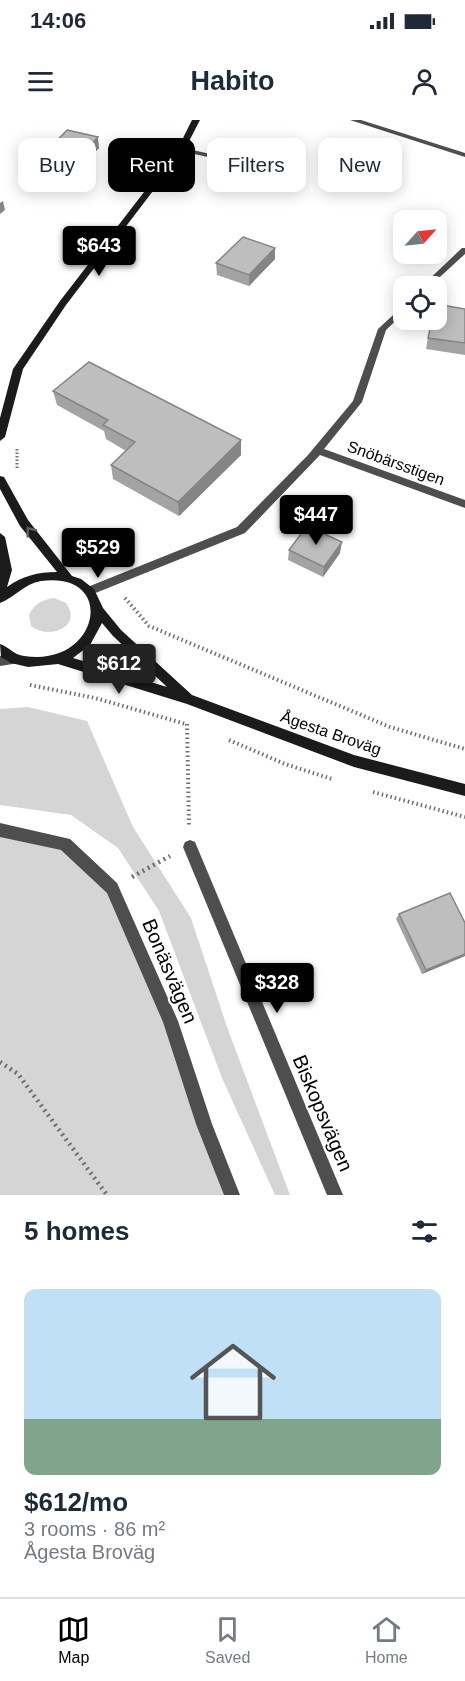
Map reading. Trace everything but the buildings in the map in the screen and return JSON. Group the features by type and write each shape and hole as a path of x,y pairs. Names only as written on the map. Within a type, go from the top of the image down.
{"main road":[{"path":"186,138 196,120"},
{"path":"0,436 18,369 63,303 148,192"},
{"path":"0,480 24,523 67,577"},
{"path":"0,537 6,570 0,590"},
{"path":"0,598 12,586 29,578 43,575 67,577 82,584 89,591"},
{"name":"Ågesta Broväg","path":"89,591 98,610 123,639 188,699"},
{"path":"0,649 15,659 34,663 59,660 80,648 94,632 98,610"},
{"name":"Ågesta Broväg","path":"59,660 188,699 354,760 465,790"}],"street":[{"path":"354,120 465,155"},
{"path":"437,276 465,250"},
{"name":"Snöbärsstigen","path":"89,591 241,530 318,451 357,402 382,328 393,318"},
{"name":"Snöbärsstigen","path":"318,451 465,504"},
{"path":"0,661 15,659"},
{"name":"Bonäsvägen","path":"0,831 65,844 112,888 170,1021 204,1124 232,1195"},
{"name":"Biskopsvägen","path":"190,847 335,1195"}],"path":[{"path":"17,442 17,476"},
{"path":"111,582 149,626 390,727 465,749"},
{"path":"24,684 95,698 197,726"},
{"path":"112,888 190,847 186,724"},
{"path":"219,736 285,764 338,781"},
{"path":"370,791 465,818"},
{"path":"0,1062 18,1074 107,1195"}],"shaded area":[{"path":"54,598 66,603 70,611 67,624 62,629 47,632 31,626 29,616 33,608 42,601"},
{"path":"28,707 87,721 133,827 191,918 227,1027 290,1195 275,1195 222,1078 159,911 118,848 71,815 0,805 0,709"},
{"path":"0,830 65,844 112,888 232,1195 0,1195"}]}
